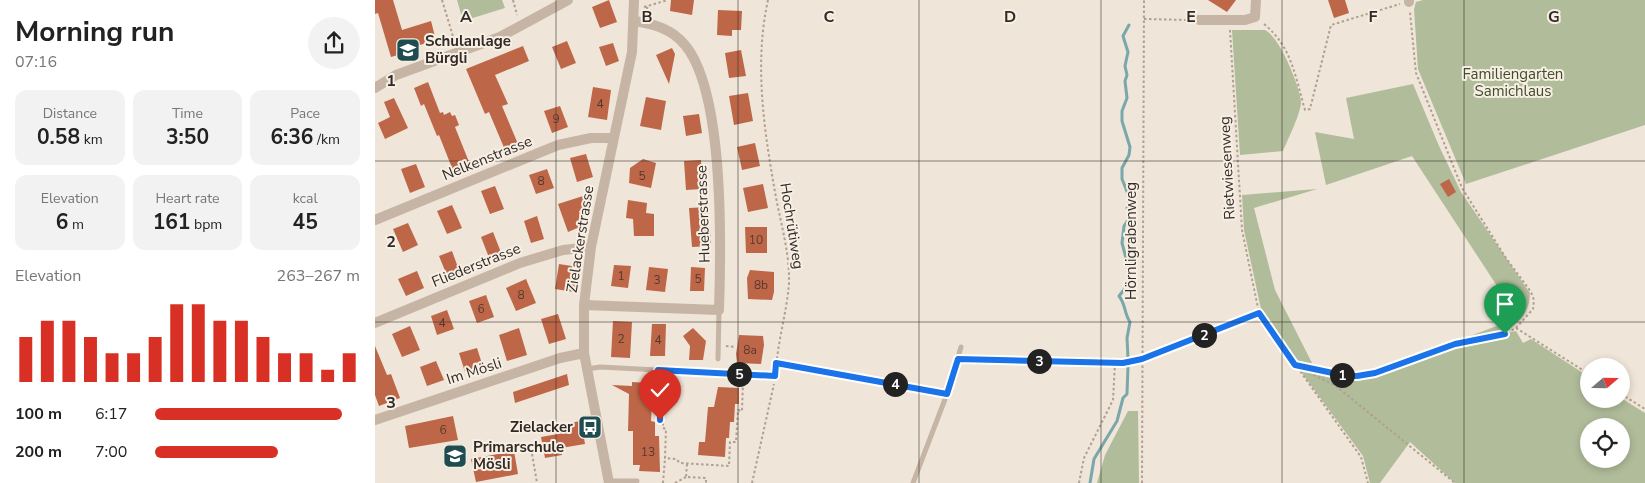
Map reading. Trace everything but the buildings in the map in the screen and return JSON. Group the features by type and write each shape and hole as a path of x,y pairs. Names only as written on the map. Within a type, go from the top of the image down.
{"street":[{"path":"375,88 397,75 500,37 568,0"},
{"name":"Zielackerstrasse","path":"609,482 584,353 584,304 591,247 632,52 635,21 633,0"},
{"path":"1199,20 1230,20 1255,17 1256,0"},
{"name":"Hueberstrasse","path":"635,21 653,24 671,32 685,44 695,59 707,94 714,132 721,238 719,310"},
{"name":"Nelkenstrasse","path":"375,220 558,145 591,138 613,138"},
{"name":"Fliederstrasse","path":"375,323 520,263 563,250 591,247"},
{"path":"584,304 719,310"},
{"name":"Im Mösli","path":"375,420 560,358 584,353"}],"lane":[{"path":"718,359 719,310"},
{"path":"913,483 947,394 961,347"},
{"path":"587,369 600,367 775,376"},
{"path":"609,482 637,481"}],"path":[{"path":"442,0 456,45"},
{"path":"513,0 519,20"},
{"path":"646,7 668,0"},
{"name":"Hochrütiweg","path":"752,483 775,376 789,282 786,252 767,149 763,103 763,25 768,0"},
{"name":"Hörnligrabenweg","path":"1142,483 1144,0"},
{"path":"1255,17 1274,32 1287,49 1305,110 1310,108 1331,25 1409,1 1416,73 1451,162 1462,188 1481,221 1531,292 1534,300 1533,309 1516,328 1505,334 1455,344 1375,373 1347,376 1295,365"},
{"path":"1144,19 1199,20"},
{"name":"Rietwiesenweg","path":"1230,20 1241,230 1259,313"},
{"path":"958,359 1115,363 1142,359 1259,313 1361,457 1368,483"},
{"path":"1516,328 1580,368"},
{"path":"776,363 947,394"},
{"path":"1079,483 1084,458 1113,400 1115,363"},
{"path":"1295,365 1336,386 1455,483"},
{"path":"657,398 658,370"},
{"path":"665,458 677,459 680,463 687,464 729,466 730,442 736,442 738,410 742,410 744,374"},
{"path":"653,398 660,398 660,420 663,420 663,428 666,428 663,483"},
{"path":"1630,400 1645,409"},
{"path":"532,454 537,483"},
{"path":"686,477 687,464"},
{"path":"675,483 686,477 706,478 706,483"}],"green space":[{"path":"457,0 502,0 505,8 463,21"},
{"name":"Familiengarten Samichlaus","path":"1423,0 1645,0 1645,125 1466,184 1418,69 1414,9 1416,2"},
{"path":"1232,30 1265,30 1271,34 1283,52 1293,74 1301,102 1297,119 1283,151 1240,155"},
{"path":"1413,84 1461,192 1530,293 1528,307 1522,317 1504,331 1454,342 1518,318 1412,156 1326,185 1315,132 1354,139 1346,98"},
{"path":"1317,189 1254,208 1275,290 1313,365 1296,363 1261,309 1244,230 1242,195"},
{"path":"1516,331 1523,343 1531,339 1580,371 1580,408 1630,408 1630,404 1645,413 1645,483 1455,483 1410,442 1380,483 1370,483 1363,456 1299,369 1351,380 1454,346"},
{"path":"1128,411 1138,411 1139,483 1097,483 1105,455"}],"waterway":[{"path":"1128,358 1127,338 1130,322 1119,296 1127,286 1130,273 1122,243 1124,226 1130,217 1127,208 1130,199 1122,179 1122,168 1129,155 1130,147 1122,121 1122,111 1127,98 1125,66 1128,52 1123,36 1129,25"},
{"path":"1090,483 1094,459 1117,421 1123,398 1127,394 1128,366"}],"place":[{"name":"Schulanlage Bürgli","path":"408,50"},
{"name":"Zielacker","path":"590,427"},
{"name":"Primarschule Mösli","path":"455,456"}],"route":[{"path":"660,420 660,398 657,398 658,370 775,376 776,363 947,394 958,359 1134,362 1259,313 1295,365 1347,376 1375,373 1455,344 1505,334"}]}
